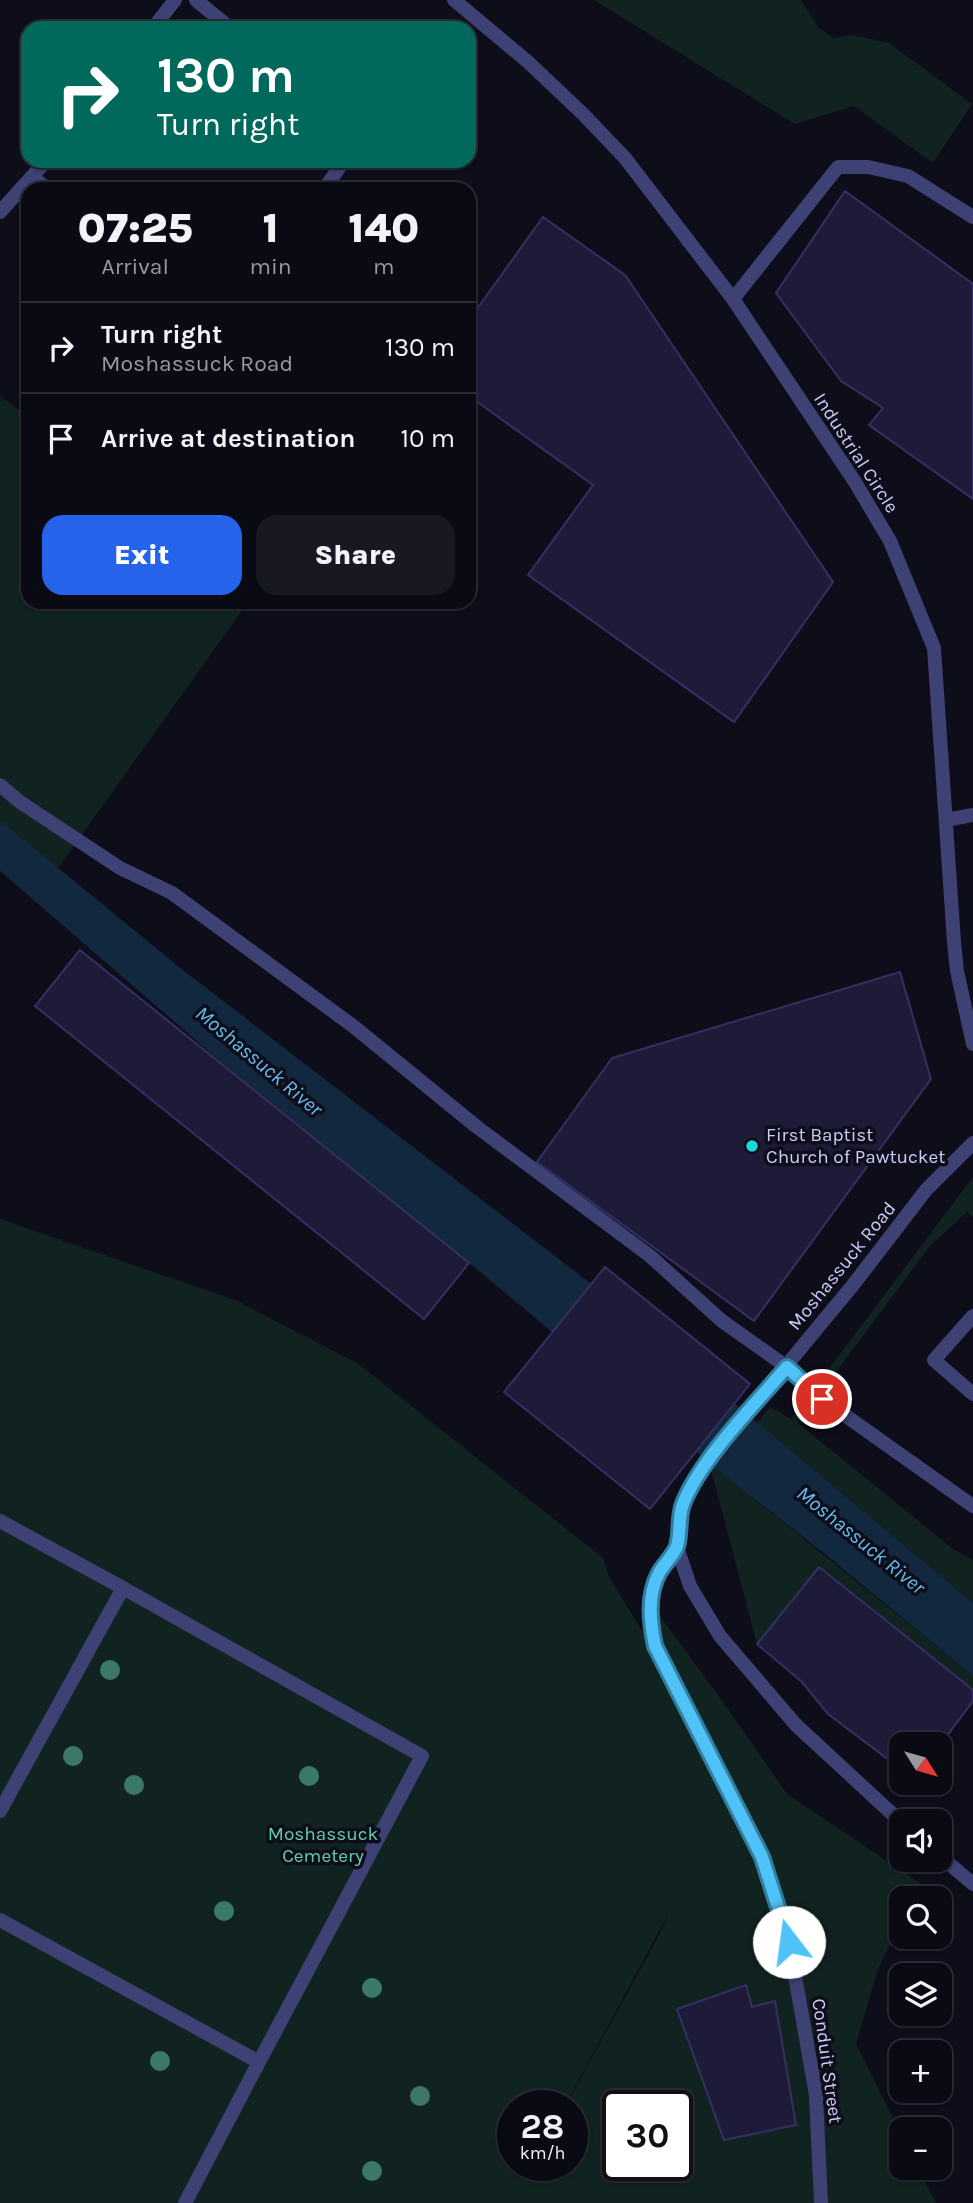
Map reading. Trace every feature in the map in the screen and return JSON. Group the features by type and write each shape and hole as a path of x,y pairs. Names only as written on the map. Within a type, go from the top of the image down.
{"street":[{"path":"158,21 175,0"},
{"path":"197,0 222,21"},
{"name":"Industrial Circle","path":"454,0 527,61 625,158 733,299 855,482 890,541 934,649 957,971 973,1044"},
{"path":"733,299 838,167 868,167 908,176 973,217"},
{"path":"29,182 41,168"},
{"path":"33,178 38,182"},
{"path":"0,212 21,190"},
{"path":"0,785 20,802 120,868 172,893 353,1026 477,1127 650,1256 722,1321 787,1367 822,1399 973,1506"},
{"path":"946,820 973,815"},
{"name":"Moshassuck Road","path":"787,1367 926,1190 973,1143"},
{"path":"973,1316 934,1360 973,1394"},
{"name":"Conduit Street","path":"787,1367 728,1436 693,1484 682,1505 677,1547 652,1590 650,1623 655,1646 762,1857 780,1910 789,1942 816,2095 821,2203"},
{"path":"0,1521 422,1756 184,2203"},
{"path":"677,1547 690,1586 720,1636 796,1725 889,1811"},
{"path":"0,1811 122,1588"},
{"path":"952,1866 973,1884"},
{"path":"0,1920 259,2062"}],"green space":[{"path":"594,0 801,0 818,27 833,38 853,35 889,43 972,104 933,163 854,106 795,124"},
{"path":"0,396 21,412 21,609 243,609 58,868 0,820"},
{"path":"973,1177 973,1217 967,1212 930,1246 798,1423 953,1549 973,1560 973,1603 757,1423 770,1407 791,1419"},
{"name":"Moshassuck Cemetery","path":"0,1219 235,1300 357,1363 603,1558 609,1577 664,1666 652,1605 787,1794 889,1862 889,1872 903,1872 924,1886 889,1886 889,1947 878,1969 856,2044 892,2117 889,2117 889,2180 924,2180 936,2203 0,2203","holes":["672,1907 574,2090 588,2090 588,2181 497,2181 497,2090 573,2090"]},
{"path":"709,1462 973,1676 973,1690 819,1567 757,1644"}],"water":[{"name":"Moshassuck River","path":"0,820 179,967 594,1286 973,1603 973,1676 220,1061 0,871"}],"building":[{"path":"845,191 973,284 973,499 869,425 883,408 841,381 776,293"},
{"path":"543,217 625,275 833,582 734,722 528,575 593,485 476,401 476,310"},
{"path":"80,950 469,1263 424,1319 35,1006"},
{"path":"900,972 931,1079 754,1321 537,1162 612,1058"},
{"path":"605,1267 750,1384 650,1509 504,1392"},
{"path":"819,1567 973,1690 973,1701 950,1732 889,1732 889,1760 828,1714 802,1682 757,1644"},
{"path":"746,1985 752,2007 775,2001 796,2125 724,2140 677,2009"}],"place":[{"name":"First Baptist Church of Pawtucket","path":"752,1146"}],"route":[{"path":"789,1942 762,1857 655,1646 650,1623 652,1590 654,1582 677,1547 682,1505 693,1484 728,1436 787,1367 822,1399"}]}
